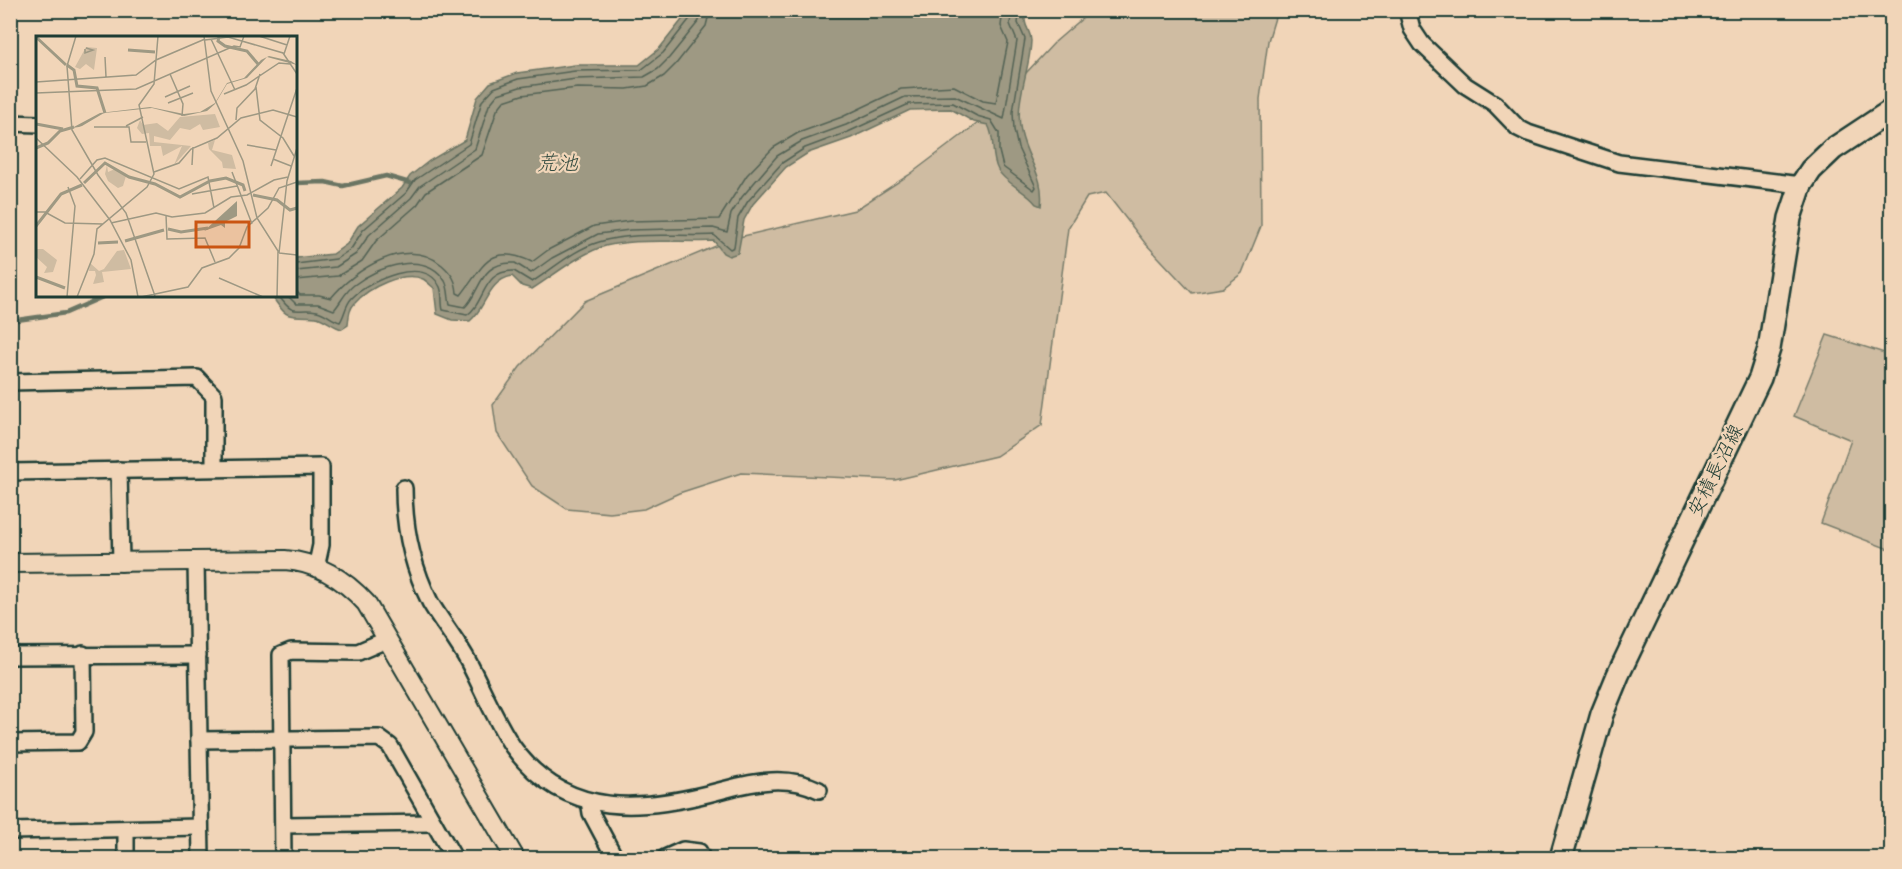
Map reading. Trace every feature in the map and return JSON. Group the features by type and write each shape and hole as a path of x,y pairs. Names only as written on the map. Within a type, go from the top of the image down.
{"main road":[{"name":"安積長沼線","path":"1561,858 1602,714 1614,684 1760,378 1770,339 1790,218 1801,185 1811,170 1833,149 1892,110"}],"street":[{"path":"1407,10 1414,34 1422,44 1465,86 1495,105 1518,128 1528,133 1618,163 1801,185"},
{"path":"10,123 36,124"},
{"path":"10,382 197,378 214,396 214,466"},
{"path":"10,472 214,466 321,466 321,545 316,568"},
{"path":"119,470 122,563"},
{"path":"404,488 404,523 413,558 428,595 462,649 512,745 526,764 552,786 566,795 590,801 628,805 659,805 775,780 799,781 819,790"},
{"path":"10,563 285,560 316,568 345,582 366,603 515,858"},
{"path":"196,561 201,858"},
{"path":"283,858 281,655 291,651 358,652 386,640"},
{"path":"10,743 78,742 84,732 83,654"},
{"path":"10,656 198,655"},
{"path":"199,740 379,738 390,746 454,858"},
{"path":"590,801 591,813 615,858"},
{"path":"284,825 434,823"},
{"path":"10,831 200,827"},
{"path":"126,829 126,858"},
{"path":"665,858 683,850 699,852 702,858"}],"shaded area":[{"path":"1091,11 1277,11 1268,41 1260,99 1261,226 1242,273 1223,288 1192,293 1145,243 1106,193 1087,197 1068,228 1042,425 996,456 895,480 741,473 679,493 644,509 610,513 567,509 532,486 497,433 493,405 520,367 585,301 735,238 855,210 909,175 982,120 1055,42"},
{"path":"1827,335 1891,355 1891,550 1821,523 1851,440 1794,416"}],"water":[{"name":"荒池","path":"689,11 1026,11 1025,21 1031,41 1019,120 1024,142 1038,177 1042,195 1041,206 1001,175 994,159 992,136 988,125 974,122 951,109 910,110 851,138 808,153 786,167 753,204 744,220 738,253 729,256 723,253 714,241 640,241 599,248 564,267 532,289 522,286 512,276 504,279 492,289 470,321 452,320 437,314 434,288 423,279 415,277 386,282 368,292 353,305 348,325 342,329 316,317 290,316 282,310 273,297 297,297 297,258 333,254 347,244 358,226 402,188 410,176 429,161 465,140 477,98 490,83 517,73 575,65 639,65 659,49"}],"waterway":[{"path":"297,183 325,182 343,186 386,176 410,183"},
{"path":"10,321 66,313 103,297"}]}
